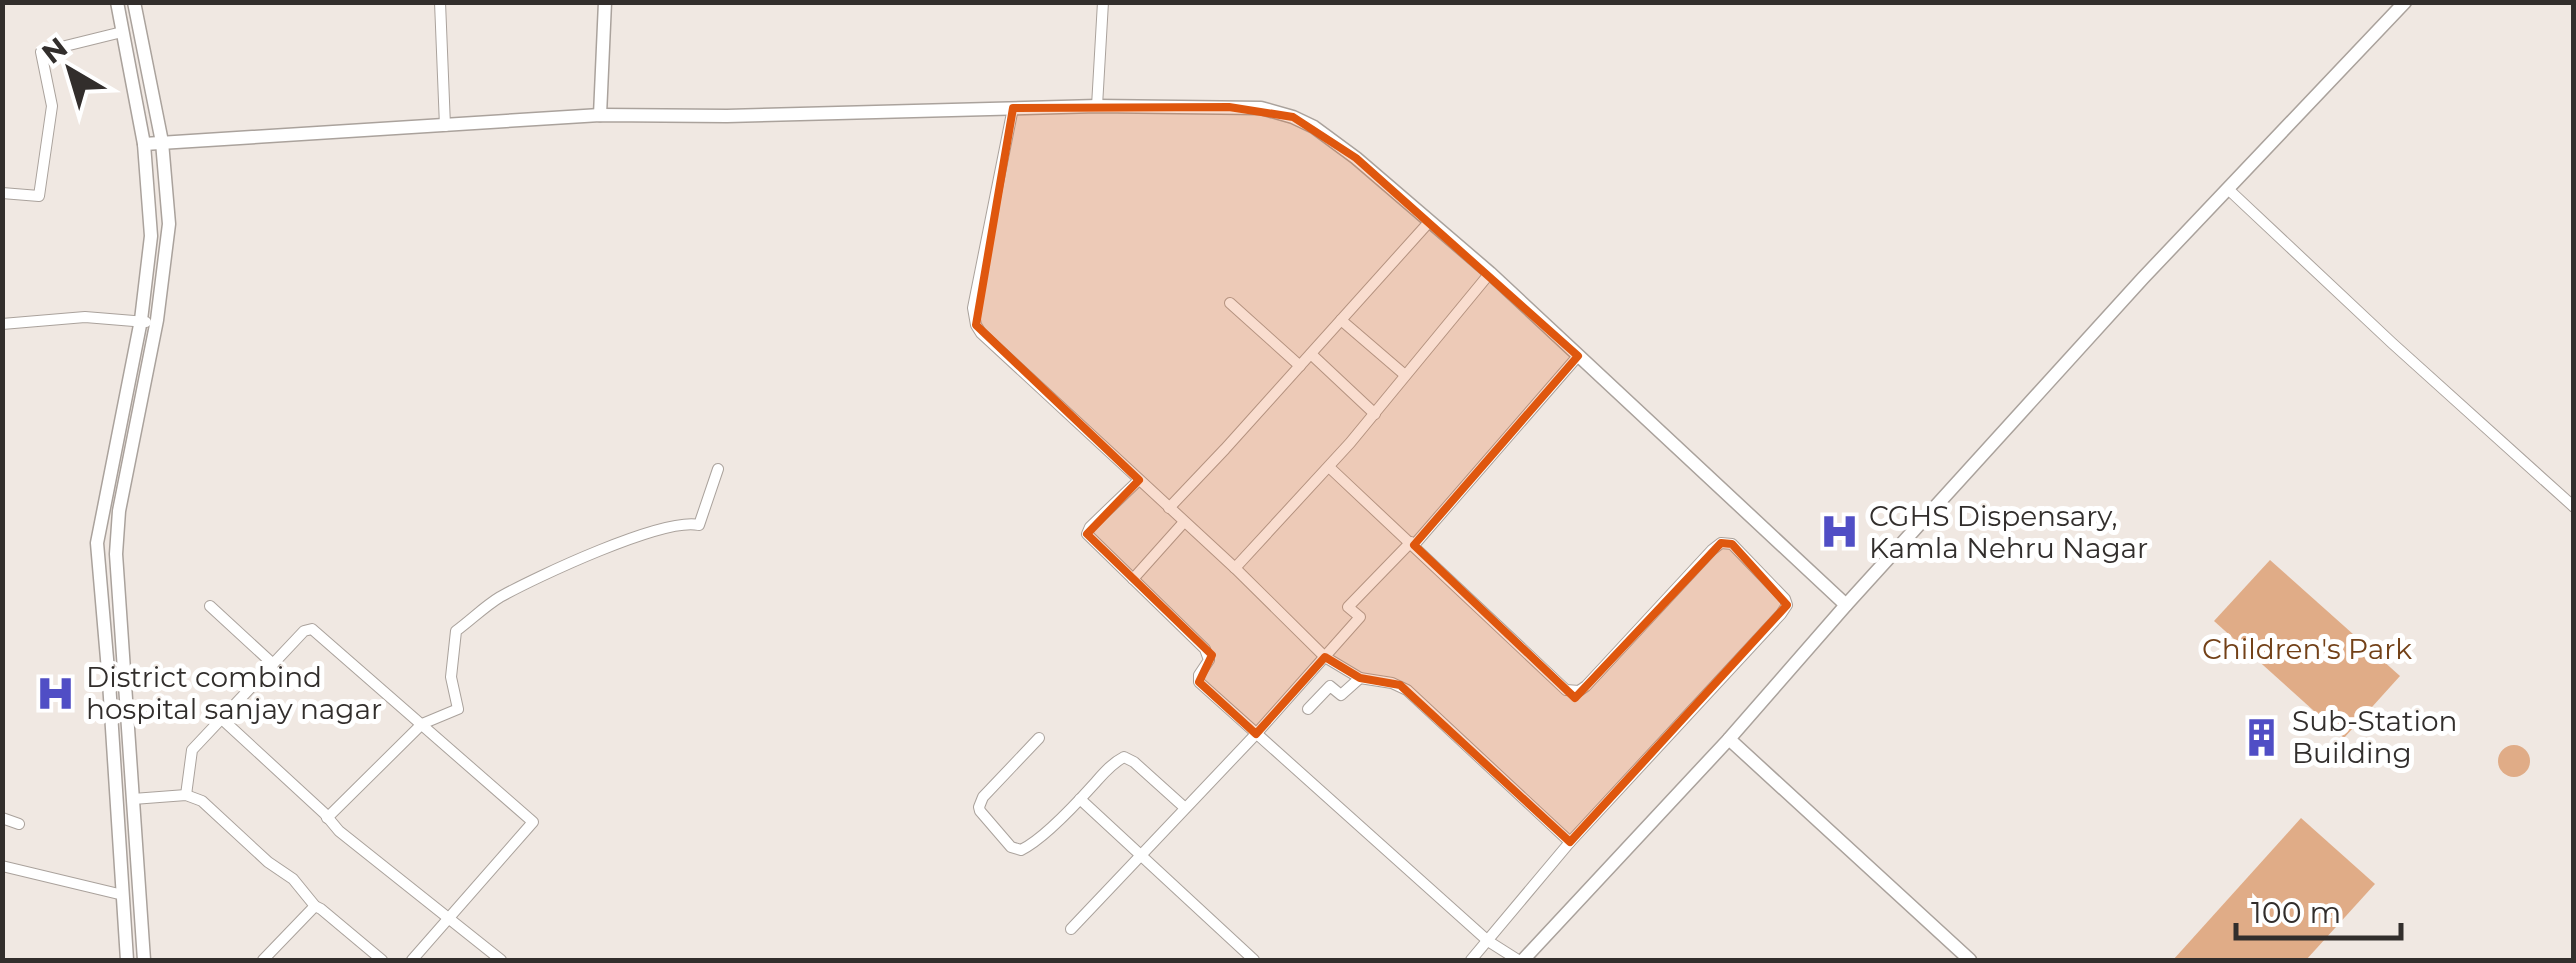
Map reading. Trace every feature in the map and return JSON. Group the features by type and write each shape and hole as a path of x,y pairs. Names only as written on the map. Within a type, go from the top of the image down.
{"street":[{"path":"117,2 144,144 151,236 142,320 97,543 127,960"},
{"path":"134,2 162,142 169,224 156,326 120,512 116,554 144,960"},
{"path":"440,2 445,126"},
{"path":"600,115 604,2"},
{"path":"1096,106 1103,2"},
{"path":"1139,480 1087,534 1206,649 1209,660 1199,682 1488,941 1521,960 1728,739 2143,278 2404,2"},
{"path":"2,193 39,196 52,106 40,52 122,32"},
{"path":"144,144 600,115 727,116 1096,106 1262,108 1293,116 1314,126 1356,158 1490,273 1846,606"},
{"path":"1013,108 972,308 982,333 1235,568 1325,658 1360,678 1392,683 1407,690 1570,842"},
{"path":"2228,189 2574,508"},
{"path":"1169,508 1430,221"},
{"path":"1235,568 1375,414 1490,273"},
{"path":"1230,303 1300,366"},
{"path":"2,324 84,316 142,320 156,326"},
{"path":"1341,320 1405,376"},
{"path":"1311,354 1375,414"},
{"path":"1070,929 1325,658 1360,617 1348,607 1412,544 1578,356"},
{"path":"1329,467 1566,690 1579,691 1586,686 1721,543 1732,544 1787,605 1570,842 1470,960"},
{"path":"327,818 422,724 458,710 451,678 456,631 498,598 559,569 644,533 687,522 699,525 718,469"},
{"path":"1133,579 1184,522"},
{"path":"210,606 272,664"},
{"path":"186,795 192,750 266,675 272,664 304,632 312,629 533,822 412,960"},
{"path":"1308,709 1330,686 1342,695 1360,678"},
{"path":"223,720 338,831 502,960"},
{"path":"1040,738 982,797 979,806 1011,847 1021,850 1032,844 1124,757 1184,807"},
{"path":"1728,739 1970,960"},
{"path":"133,799 186,795 202,800 293,880 315,906 382,960"},
{"path":"1080,799 1254,960"},
{"path":"2,818 19,824"},
{"path":"2,866 123,894"},
{"path":"262,960 315,906"}],"highlighted area":[{"path":"1229,107 1293,117 1356,158 1578,356 1414,545 1575,698 1721,543 1732,544 1787,605 1570,842 1400,685 1360,678 1325,657 1256,734 1199,682 1212,655 1087,534 1139,480 976,325 1013,108"}],"green space":[{"name":"Children's Park","path":"2270,560 2400,676 2344,738 2214,621"},
{"path":"2514,745 2525,750 2530,761 2525,772 2514,777 2503,772 2498,761 2503,750"},
{"path":"2301,818 2375,884 2306,960 2173,960"}],"place":[{"name":"CGHS Dispensary, Kamla Nehru Nagar","path":"1839,532"},
{"name":"District combind hospital sanjay nagar","path":"56,693"},
{"name":"Sub-Station Building","path":"2262,737"}]}
